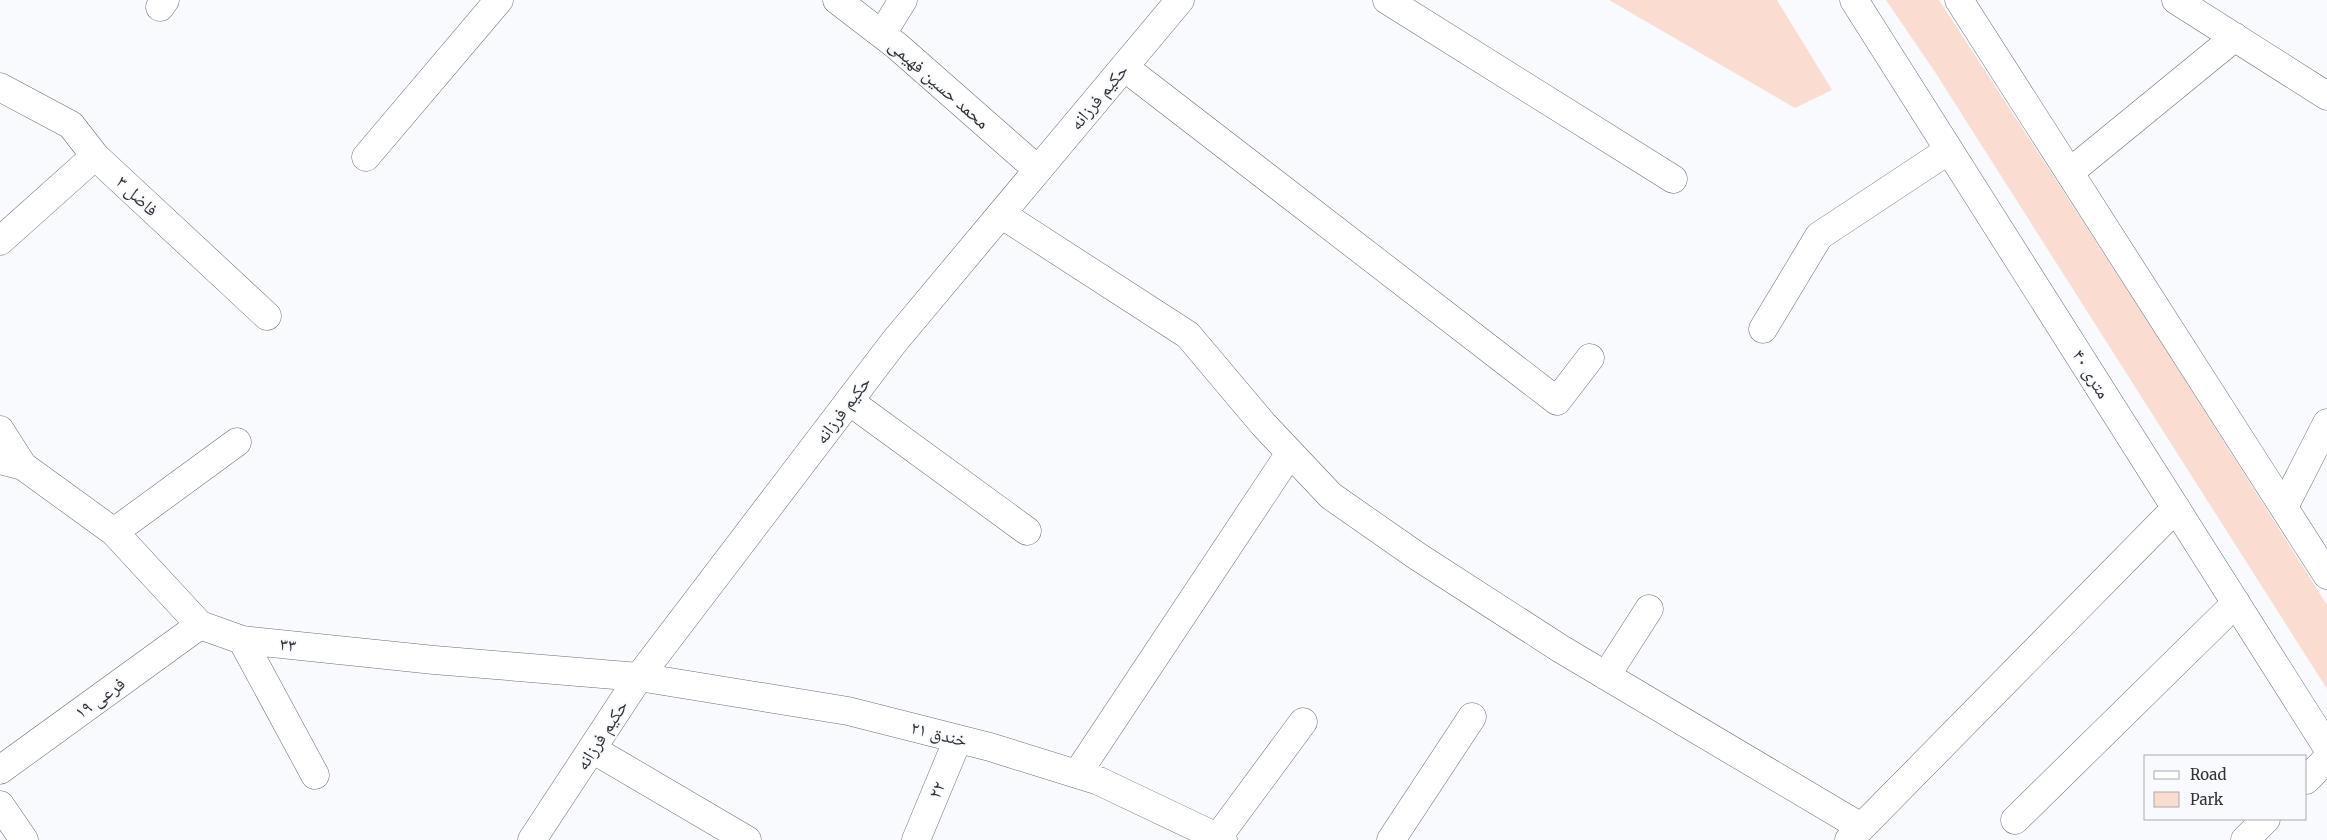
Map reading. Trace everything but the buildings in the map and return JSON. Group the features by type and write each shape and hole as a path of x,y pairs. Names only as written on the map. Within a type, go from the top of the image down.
{"street":[{"path":"366,157 498,0"},
{"name":"محمد حسین فهیمی","path":"837,0 882,34 1038,170"},
{"path":"882,34 903,0"},
{"name":"حکیم فرزانه","path":"532,840 639,677 894,342 1180,0"},
{"path":"1387,0 1673,179"},
{"name":"۴۰ متری","path":"1854,0 2327,747"},
{"path":"1959,0 2327,575"},
{"path":"2176,0 2327,96"},
{"path":"2070,172 2235,37"},
{"path":"1124,67 1557,401 1590,358"},
{"name":"فاضل ۳","path":"0,87 71,126 94,156 267,316"},
{"path":"1763,329 1819,236 1949,150"},
{"path":"0,241 94,156"},
{"path":"1001,214 1188,335 1263,424 1339,502 1417,556 1561,649 1855,834 2176,508"},
{"path":"849,402 1027,531"},
{"path":"2284,507 2327,423"},
{"path":"0,430 11,463"},
{"path":"114,532 237,442"},
{"path":"1077,774 1290,453"},
{"name":"۳۳","path":"11,463 114,532 200,625 242,640 434,660 639,677"},
{"path":"2015,820 2236,603"},
{"path":"1606,676 1650,609"},
{"name":"فرعی ۱۹","path":"0,770 200,625"},
{"path":"242,640 315,775"},
{"name":"۲۱ خندق","path":"639,677 848,711 958,739 1099,781 1220,839"},
{"path":"1391,840 1472,717"},
{"path":"1220,839 1303,722"},
{"name":"۲۲","path":"916,840 958,739"},
{"path":"592,749 747,840"},
{"path":"2307,779 2327,759"},
{"path":"0,805 16,836"},
{"path":"2245,840 2265,820"}],"green space":[{"path":"1609,0 1777,0 1832,90 1795,108"},
{"path":"1886,0 1939,0 2150,325 2327,605 2327,689 1935,72"}]}
